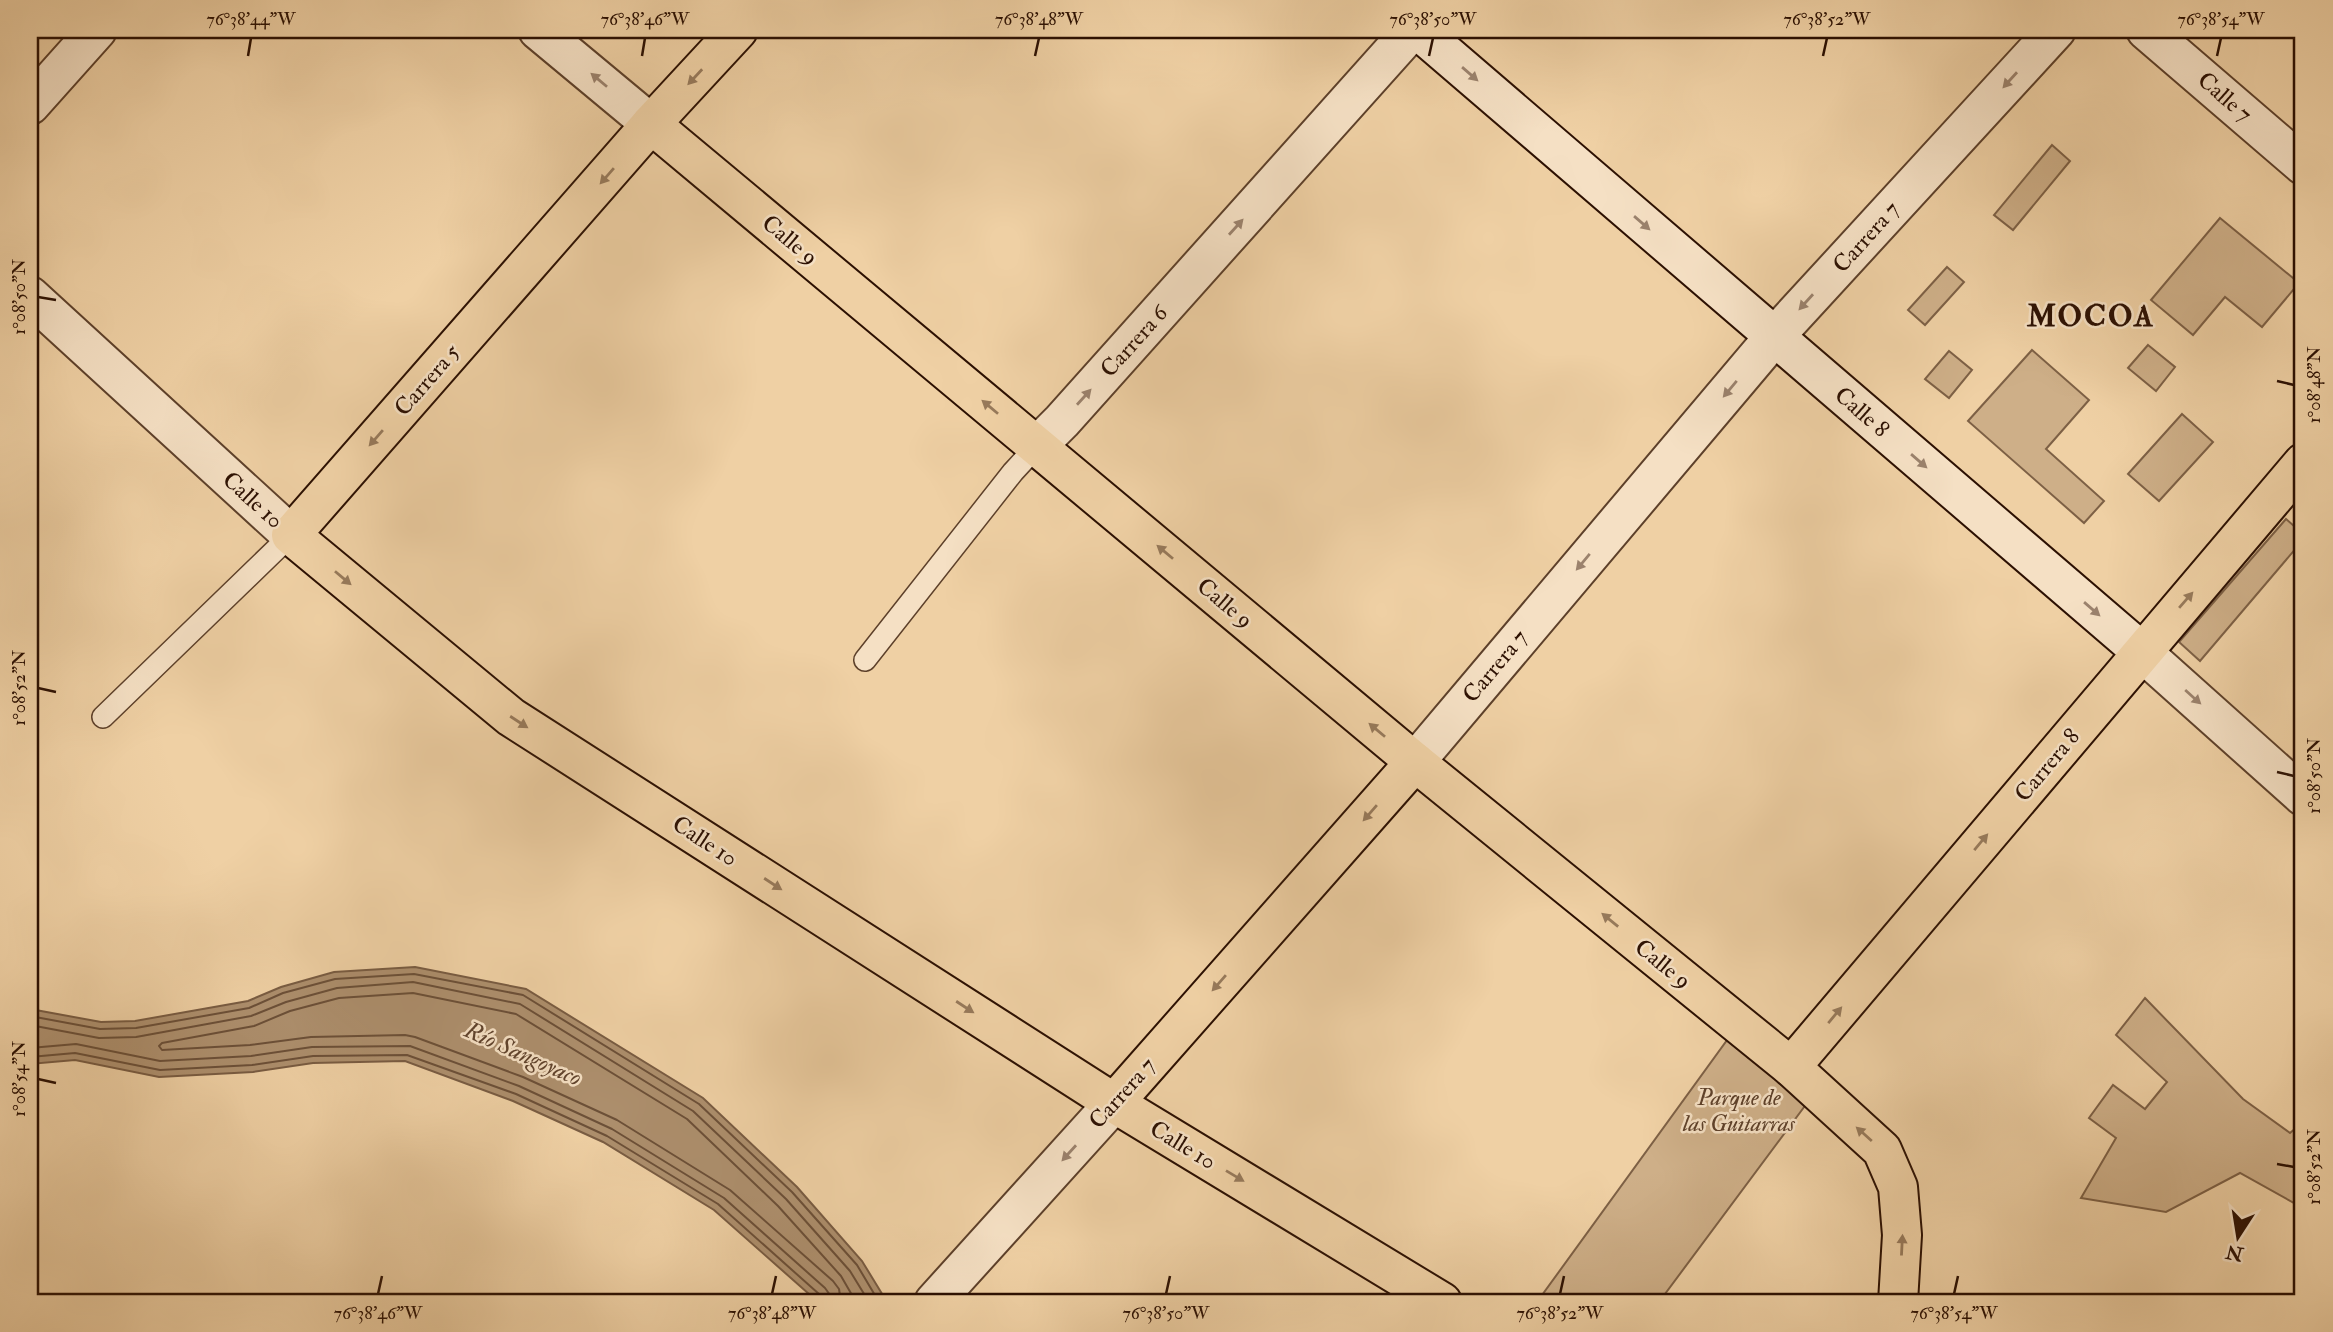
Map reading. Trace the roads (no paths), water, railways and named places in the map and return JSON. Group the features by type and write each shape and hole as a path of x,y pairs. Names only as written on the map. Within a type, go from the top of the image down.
{"main road":[{"name":"Carrera 5","path":"291,535 651,124 738,30"},
{"name":"Calle 9","path":"651,124 1415,762 1791,1068 1882,1150 1898,1187 1902,1235 1898,1302"},
{"name":"Carrera 8","path":"1791,1068 2303,463"},
{"name":"Calle 10","path":"291,535 512,717 1114,1103 1442,1302"},
{"name":"Carrera 7","path":"1114,1103 1415,762"}],"street":[{"path":"30,105 97,30"},
{"name":"Calle 9","path":"538,30 651,124"},
{"name":"Carrera 6","path":"1037,446 1412,30"},
{"name":"Calle 8","path":"1418,30 2142,652 2303,796"},
{"name":"Carrera 7","path":"1415,762 1774,337 2056,30"},
{"name":"Calle 7","path":"2146,30 2303,165"},
{"name":"Calle 10","path":"30,296 291,535"},
{"name":"Carrera 7","path":"934,1302 1114,1103"}],"lane":[{"name":"Carrera 6","path":"866,660 1013,472 1037,446"},
{"name":"Carrera 5","path":"103,717 291,535"}],"water":[{"name":"Río Sangoyaco","path":"415,967 526,989 703,1098 797,1187 862,1261 887,1302 818,1302 714,1210 603,1142 513,1101 405,1061 313,1063 253,1072 159,1077 75,1060 30,1064 30,1009 101,1022 135,1021 248,1001 281,987 334,972"}],"district":[{"name":"MOCOA","path":"2091,316"}],"park label":[{"name":"Parque de las Guitarras","path":"1739,1110"}]}
